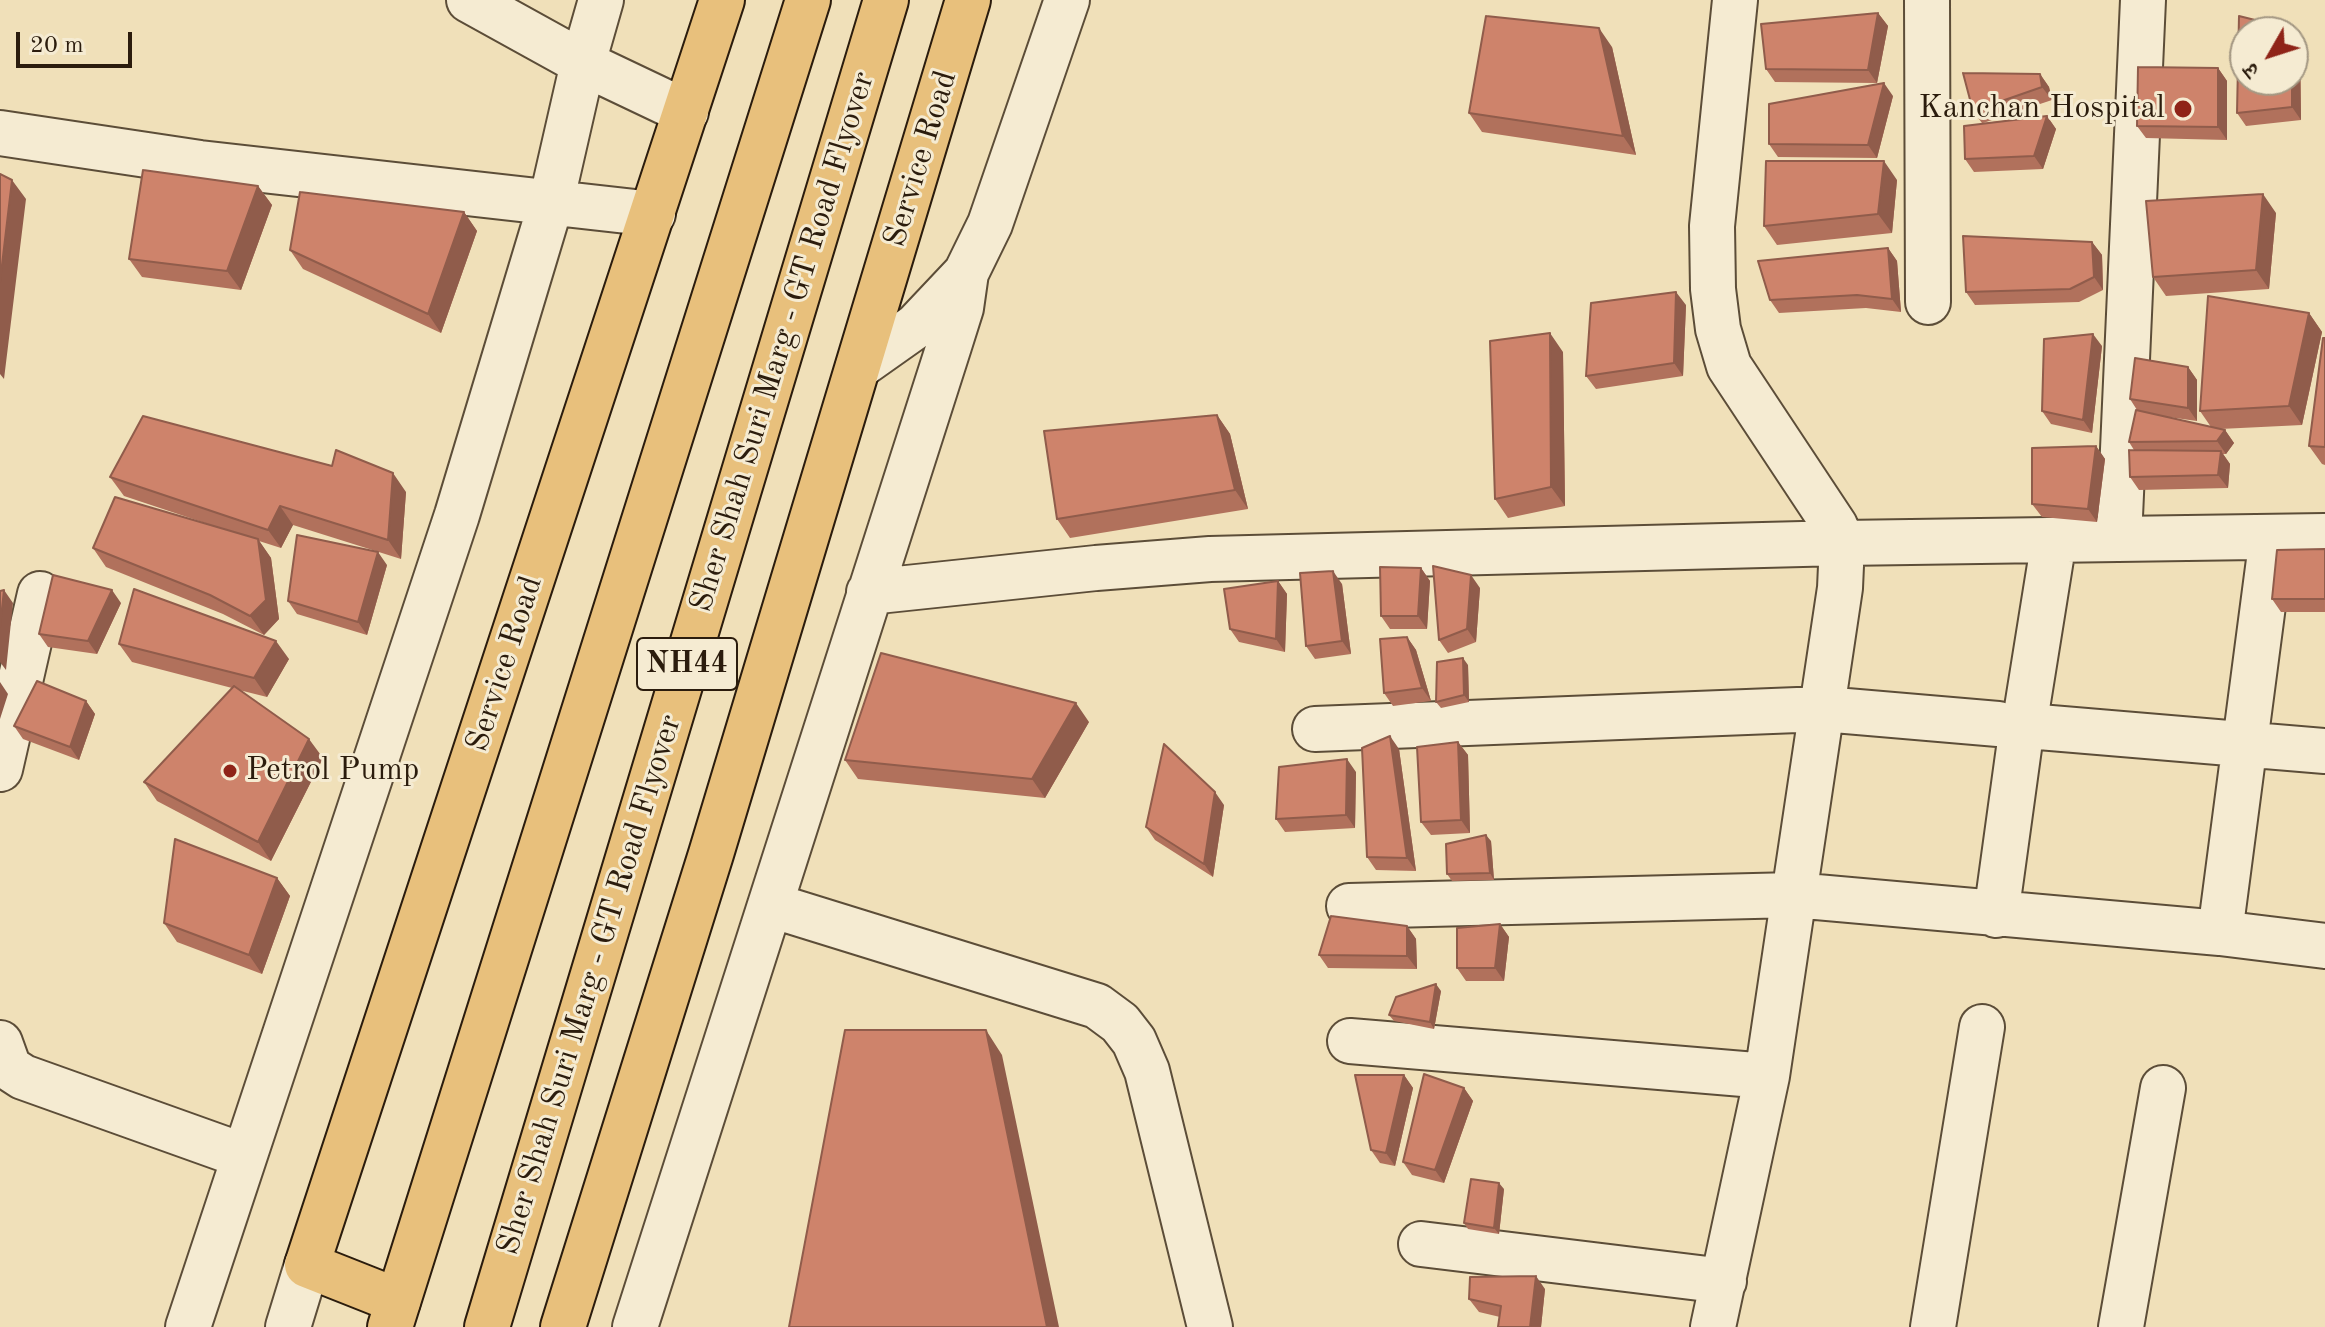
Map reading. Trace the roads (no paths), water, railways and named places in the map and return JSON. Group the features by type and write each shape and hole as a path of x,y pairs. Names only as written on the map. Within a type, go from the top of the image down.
{"main road":[{"name":"Service Road","path":"307,1265 722,0"},
{"name":"NH44","path":"394,1314 808,0"},
{"name":"Sher Shah Suri Marg - GT Road Flyover","path":"487,1327 886,0"},
{"name":"Service Road","path":"563,1327 711,854 968,0"},
{"path":"307,1265 394,1314"}],"street":[{"path":"469,0 583,63 686,112"},
{"path":"188,1327 457,515 551,203 583,63 601,0"},
{"path":"858,367 916,326 966,273 990,224 1067,0"},
{"path":"1713,1327 1767,1076 1843,564 1842,543 1828,515 1729,366 1718,329 1713,289 1712,226 1735,0"},
{"path":"1927,0 1928,302"},
{"path":"2119,539 2143,0"},
{"path":"0,133 200,163 653,214"},
{"path":"635,1327 961,308 966,273"},
{"path":"869,592 1210,559 1842,543 2325,536"},
{"path":"2220,933 2272,537"},
{"path":"1996,915 2021,727 2054,540"},
{"path":"0,769 40,594"},
{"path":"1315,729 1823,709 2325,751"},
{"path":"1349,906 1794,895 2220,933 2325,946"},
{"path":"771,905 1097,1006 1120,1023 1134,1041 1147,1071 1210,1327"},
{"path":"1933,1327 1982,1027"},
{"path":"1350,1041 1767,1076"},
{"path":"0,1043 9,1068 23,1077 244,1156"},
{"path":"2121,1327 2163,1088"},
{"path":"1421,1244 1724,1281"},
{"name":"Service Road","path":"288,1327 307,1265"}],"place":[{"name":"Kanchan Hospital","path":"2183,109"},
{"name":"Petrol Pump","path":"230,771"}]}
